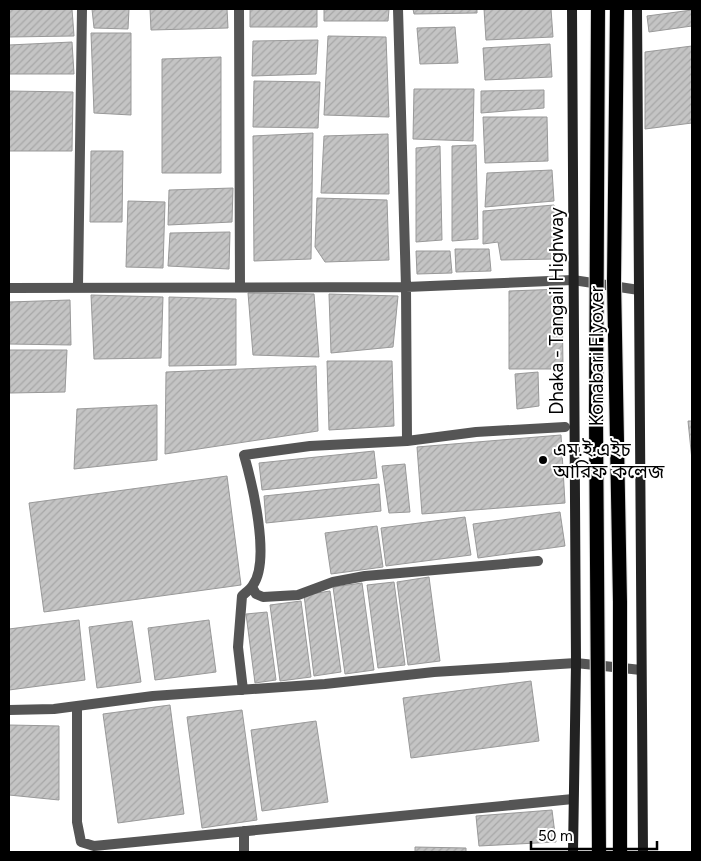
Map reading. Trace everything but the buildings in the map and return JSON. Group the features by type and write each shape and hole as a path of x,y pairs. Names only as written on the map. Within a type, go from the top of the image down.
{"highway":[{"name":"Konabari Flyover","path":"598,9 596,428 599,852"},
{"name":"Konabari Flyover","path":"617,9 614,281 620,602 620,852"}],"main road":[{"name":"Dhaka - Tangail Highway","path":"572,9 576,663 573,852"},
{"path":"637,9 643,852"}],"street":[{"path":"78,286 82,9"},
{"path":"239,9 240,287"},
{"path":"398,9 406,287 407,441"},
{"path":"9,288 78,286 406,287 573,280 639,290"},
{"path":"243,690 238,647 242,596 252,587 258,573 261,550 253,486 244,455 310,446 407,441 476,432 565,426"},
{"path":"252,587 256,594 263,597 298,595 333,582 365,576 538,560"},
{"path":"9,710 77,706 153,696 243,690 434,672 576,663 641,670"},
{"path":"77,706 77,822 81,847 573,799"},
{"path":"244,831 244,852"}],"place":[{"name":"এম.ই.এইচ আরিফ কলেজ","path":"543,460"}]}
